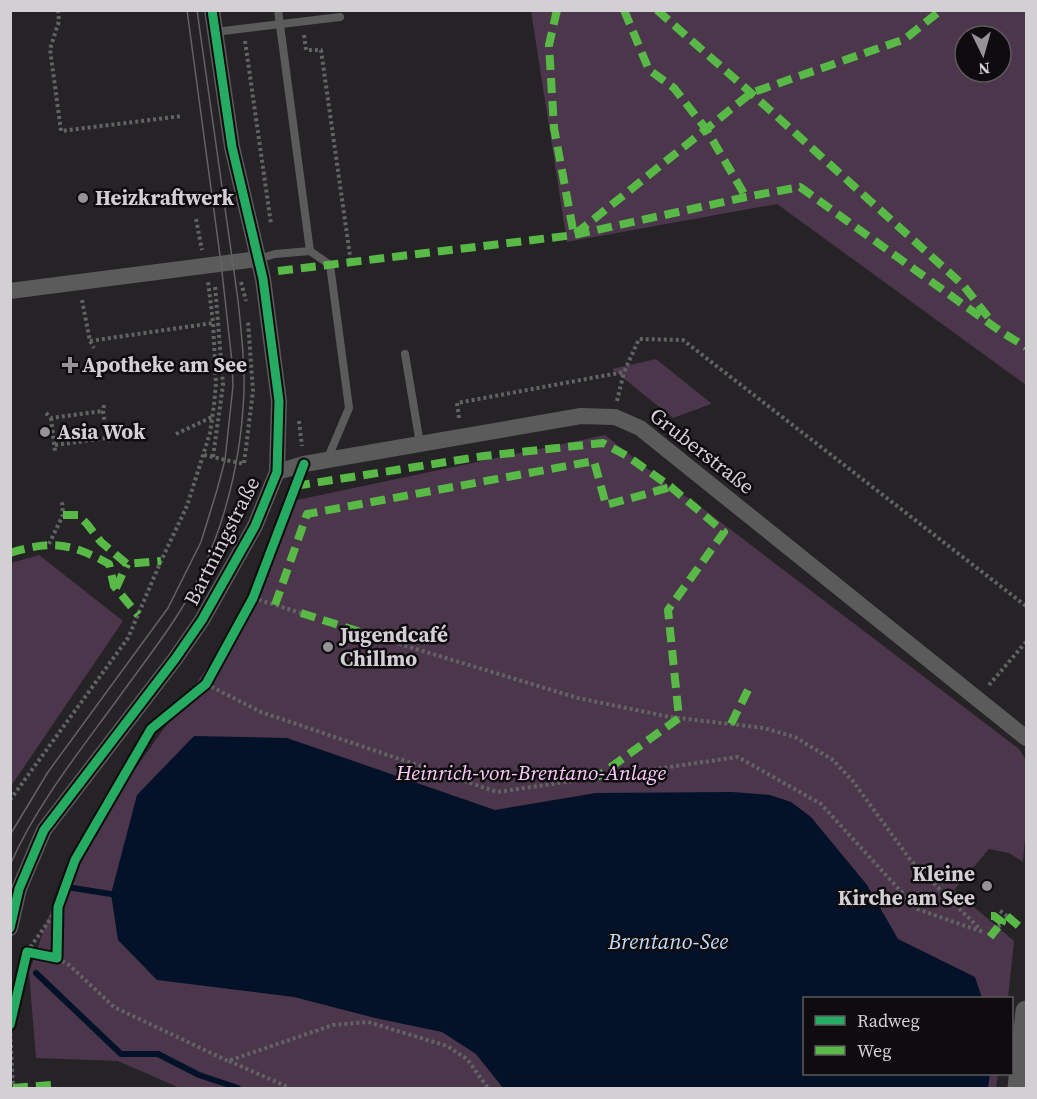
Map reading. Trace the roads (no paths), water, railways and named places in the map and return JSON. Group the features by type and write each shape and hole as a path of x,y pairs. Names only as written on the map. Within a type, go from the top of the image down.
{"street":[{"name":"Bartningstraße","path":"10,928 20,889 44,830 175,659 202,620 255,526 277,472 279,401 263,279 232,147 212,10"},
{"path":"10,291 258,259"},
{"name":"Gruberstraße","path":"277,472 304,464 581,416 615,417 640,428 1026,738"},
{"path":"1018,1089 1026,1011"}],"lane":[{"path":"278,10 310,251"},
{"path":"215,32 340,17"},
{"path":"258,259 275,254 310,251 330,265 349,408 327,460"},
{"path":"405,354 420,444"}],"water":[{"name":"Brentano-See","path":"194,736 287,738 495,810 596,793 732,792 770,795 791,802 811,817 867,885 898,939 975,977 982,997 803,997 803,1075 990,1075 988,1088 503,1088 476,1054 442,1032 294,997 157,980 118,940 111,894 137,795"}],"waterway":[{"path":"73,888 111,894"},
{"path":"36,973 121,1054 158,1054 199,1075 238,1088"}],"tram line":[{"path":"10,835 48,772 168,608 201,542 225,460 233,386 232,362 187,10"},
{"path":"10,865 32,822 58,782 175,619 204,566 225,510 232,481 242,421 244,380 242,346 238,300 197,10"}],"place":[{"name":"Heizkraftwerk","path":"83,198"},
{"name":"Apotheke am See","path":"70,365"},
{"name":"Asia Wok","path":"45,432"},
{"name":"Jugendcafé Chillmo","path":"328,647"},
{"name":"Kleine Kirche am See","path":"987,886"}],"park label":[{"name":"Heinrich-von-Brentano-Anlage","path":"531,773"}]}
